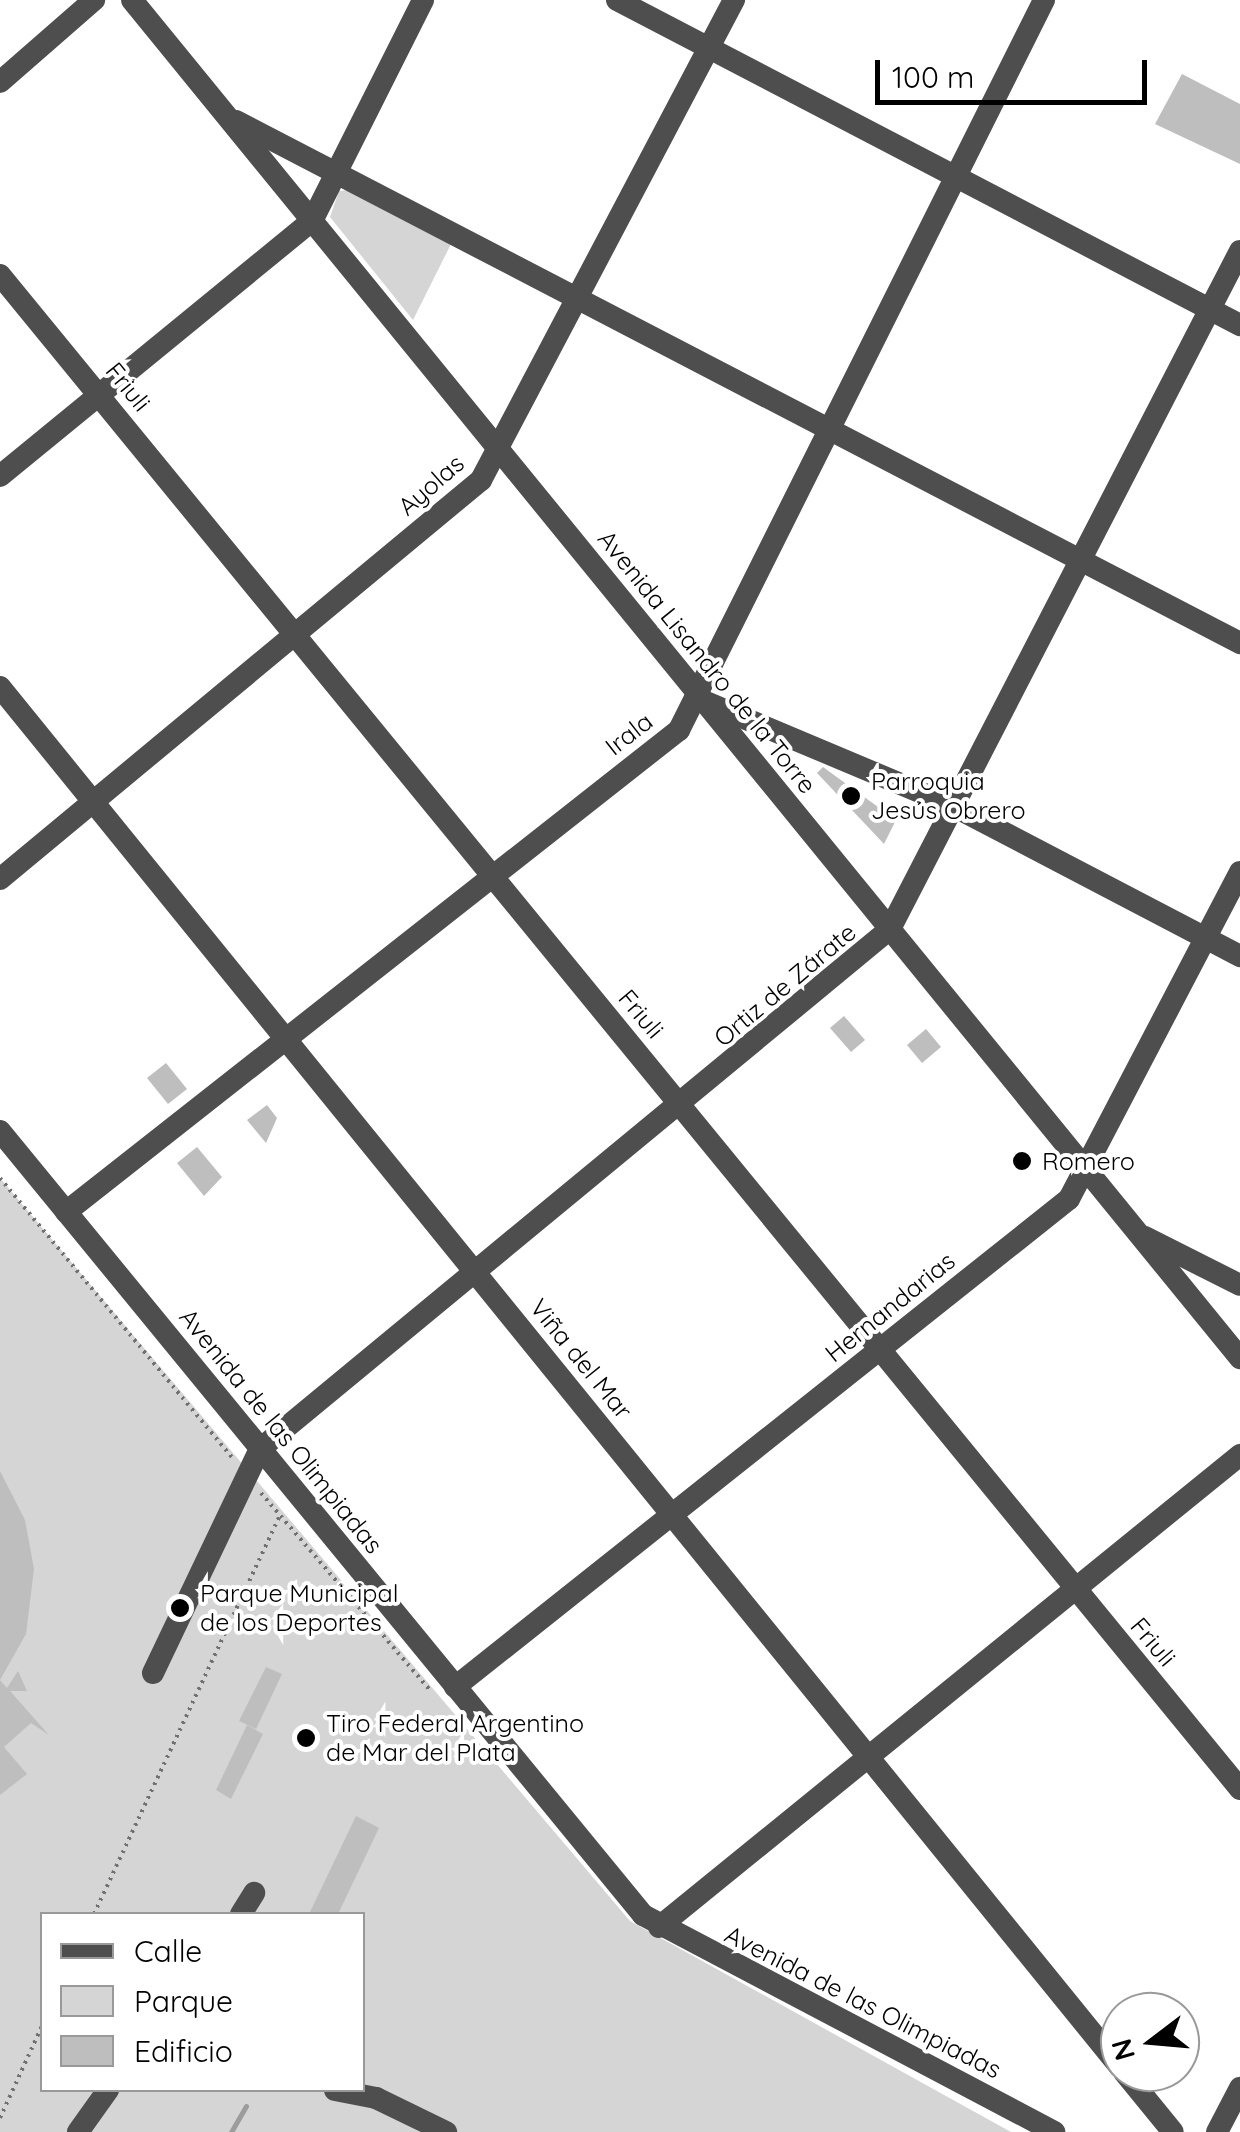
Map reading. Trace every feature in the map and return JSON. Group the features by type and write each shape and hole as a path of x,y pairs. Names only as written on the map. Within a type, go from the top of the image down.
{"street":[{"path":"0,82 94,0"},
{"name":"Avenida Lisandro de la Torre","path":"132,0 1240,1358"},
{"path":"0,476 312,221 332,170 424,0"},
{"path":"617,0 1240,325"},
{"name":"Ayolas","path":"0,879 297,636 503,454 734,0"},
{"name":"Irala","path":"66,1212 679,730 702,699 830,428 1044,0"},
{"path":"226,115 1240,643"},
{"name":"Ortiz de Zárate","path":"260,1449 478,1276 890,929 1240,251"},
{"name":"Friuli","path":"0,275 1240,1789"},
{"name":"Viña del Mar","path":"0,687 1100,2042"},
{"path":"702,699 956,807 1240,956"},
{"name":"Hernandarias","path":"447,1694 674,1518 1069,1200 1088,1172 1240,872"},
{"name":"Avenida de las Olimpiadas","path":"0,1131 260,1449 447,1694 619,1892 660,1927 1054,2132"},
{"path":"1138,1234 1240,1286"},
{"path":"152,1673 260,1449"},
{"path":"660,1927 1240,1455"},
{"path":"242,1912 254,1893"},
{"path":"1218,2132 1240,2088"},
{"path":"78,2132 107,2092"},
{"path":"346,2092 376,2098 446,2132"},
{"name":"Viña del Mar","path":"1141,2092 1173,2132"}],"path":[{"path":"0,1178 280,1515 447,1694"},
{"path":"95,1912 280,1515"},
{"path":"0,2118 40,2030"}],"green space":[{"path":"349,190 451,244 413,320 330,217 339,191"},
{"name":"Parque Municipal de los Deportes","path":"0,1178 630,1921 1011,2132 0,2132"}],"building":[{"path":"1182,74 1240,104 1240,164 1155,124"},
{"name":"Parroquia Jesús Obrero","path":"823,767 896,820 884,844 817,773"},
{"path":"844,1016 865,1040 851,1052 830,1028"},
{"path":"926,1029 941,1047 922,1063 907,1045"},
{"path":"166,1063 187,1089 168,1104 147,1078"},
{"path":"267,1105 277,1118 266,1143 247,1120"},
{"path":"197,1147 222,1177 204,1196 177,1163"},
{"path":"0,1471 25,1520 34,1569 26,1634 0,1680"},
{"path":"266,1667 282,1674 256,1729 239,1721"},
{"path":"18,1671 27,1691 10,1691 49,1735 31,1723 4,1747 27,1774 0,1795 0,1680 7,1688"},
{"path":"247,1725 263,1734 231,1799 216,1790"},
{"path":"356,1816 379,1828 339,1912 310,1912"}],"waterway":[{"path":"231,2132 246,2106"}],"place":[{"name":"Parroquia Jesús Obrero","path":"851,796"},
{"name":"Romero","path":"1022,1161"},
{"name":"Parque Municipal de los Deportes","path":"180,1608"},
{"name":"Tiro Federal Argentino de Mar del Plata","path":"306,1738"}]}
